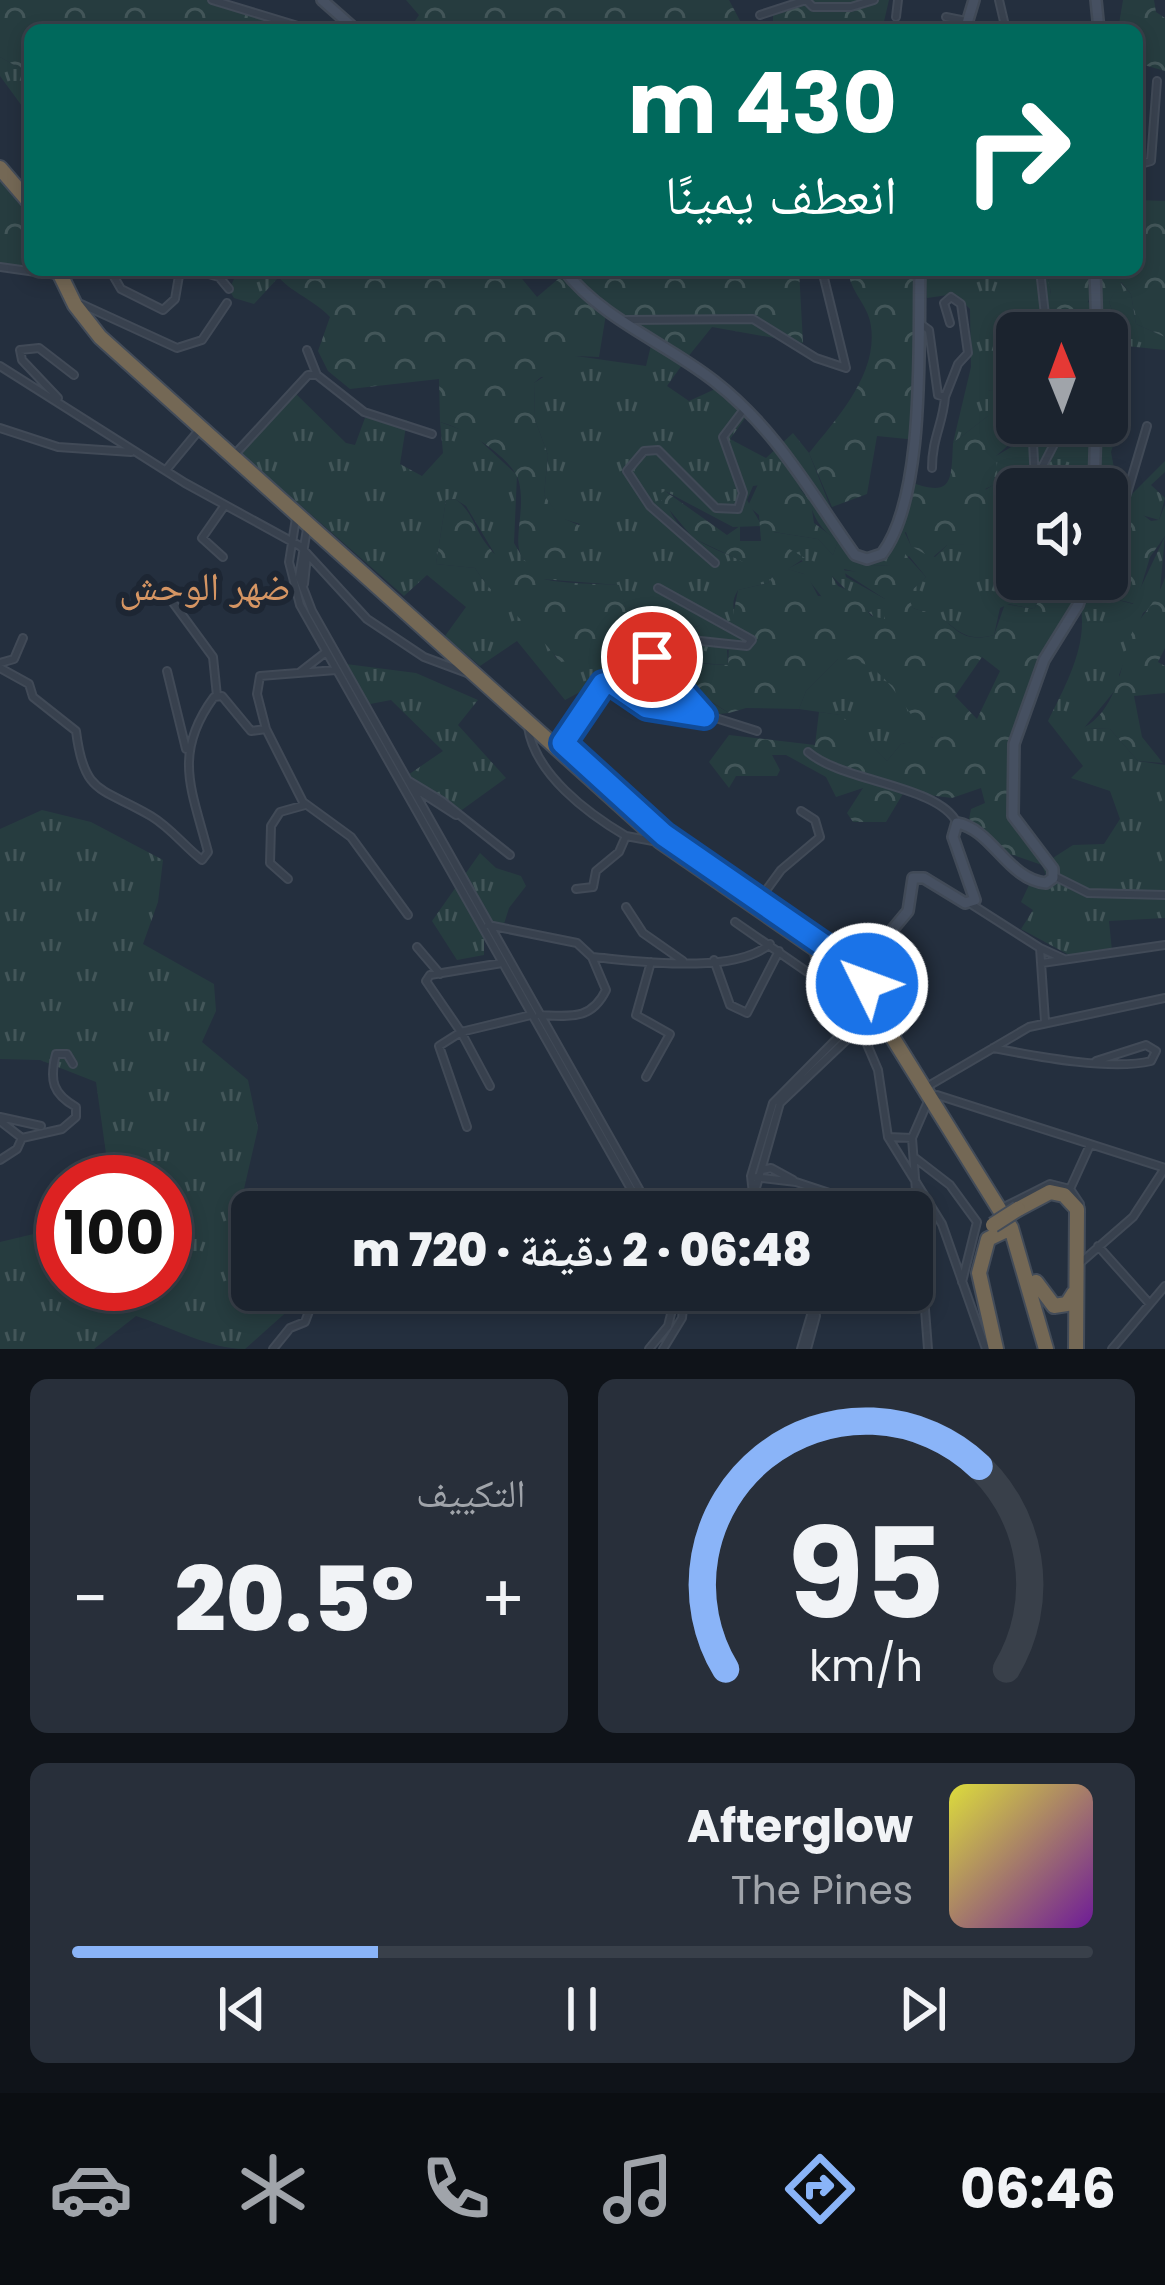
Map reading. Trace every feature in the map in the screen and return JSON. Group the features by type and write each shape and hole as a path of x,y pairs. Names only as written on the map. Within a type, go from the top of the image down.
{"highway":[{"path":"0,164 24,186"},
{"path":"0,164 24,195"},
{"path":"62,276 84,319 476,675 664,835 854,974 933,1092 1011,1228 1049,1349"},
{"path":"63,276 81,304 237,452 563,743 660,841 759,900 854,974 1004,1207 1036,1282 1049,1349"},
{"path":"817,949 826,985"},
{"path":"992,1348 972,1284 981,1241 993,1225 1040,1195 1060,1194 1075,1202 1079,1222 1076,1349"},
{"path":"992,1348 979,1273 988,1239 1011,1228"},
{"path":"1036,1282 1054,1306 1070,1302 1075,1288"}],"street":[{"path":"212,0 291,24"},
{"path":"322,0 349,24"},
{"path":"760,15 806,0 813,7 851,7 874,0"},
{"path":"896,17 898,0"},
{"path":"946,17 962,24"},
{"path":"1143,163 1151,161 1155,150 1157,81"},
{"path":"113,276 121,289 163,310 178,292 179,276"},
{"path":"216,276 229,289"},
{"path":"571,276 622,320 745,408 813,486 855,555 867,559 882,554 895,532 916,427 920,276"},
{"path":"622,320 753,319 816,358 846,368 823,276"},
{"path":"1041,276 1045,312"},
{"path":"1095,276 1096,312"},
{"path":"932,468 932,434 944,418 945,397 958,364 968,353 961,304 951,297 944,303 950,323"},
{"path":"81,304 177,348 195,345 227,303"},
{"path":"919,323 929,330 939,370 938,395 945,397"},
{"path":"64,405 22,360 20,350 39,348 74,375"},
{"path":"307,350 317,375 364,412 432,434"},
{"path":"0,366 134,452 304,549 356,608 388,635 444,666 476,675"},
{"path":"237,452 299,380 317,375"},
{"path":"715,563 650,506 627,471 644,451 658,450 716,508 738,508 742,493 723,437 745,408"},
{"path":"1128,492 1148,426"},
{"path":"0,428 58,447 134,452"},
{"path":"166,470 200,429"},
{"path":"1033,444 1035,482 1054,444"},
{"path":"223,557 202,538 225,504"},
{"path":"303,519 289,540 296,595 336,670 426,814 488,925 502,963 536,1015"},
{"path":"303,519 304,594 404,782 636,1191"},
{"path":"658,588 752,640 747,646 718,646 635,634 703,713"},
{"path":"166,592 212,656 217,696 203,712 187,750"},
{"path":"1080,600 1044,660 1014,744 1013,816 1054,876 1088,893 1165,895"},
{"path":"0,665 14,659 23,638"},
{"path":"296,675 327,652"},
{"path":"0,665 29,684 33,697 76,731 82,769 101,792 148,814 205,860 187,750 167,671"},
{"path":"336,670 260,676 257,694 266,728 305,805 344,829 407,915"},
{"path":"563,743 603,684 612,683 647,707 703,713 757,731"},
{"path":"217,696 226,698 251,731 266,728"},
{"path":"526,718 539,762 582,805 626,836 660,841"},
{"path":"808,752 835,768 952,813 957,823 953,838 976,895 971,904"},
{"path":"404,782 462,818"},
{"path":"404,782 510,855"},
{"path":"288,879 270,863 271,826 280,812 305,805"},
{"path":"426,814 440,805"},
{"path":"759,900 781,870 820,837 815,820 801,811"},
{"path":"957,823 972,828 1032,881 1046,884 1054,876"},
{"path":"576,889 592,887 596,871 616,856 626,836"},
{"path":"854,974 908,911 913,878 924,878 1065,959"},
{"path":"626,907 643,933 686,963"},
{"path":"735,922 826,985 856,1017 878,1066 888,1137 943,1224 962,1282 992,1348"},
{"path":"466,1127 439,1046 461,1031 536,1015 582,1016 595,1010 606,990 592,957 572,940 488,925"},
{"path":"592,957 686,963 750,957 770,944"},
{"path":"1042,963 1165,945"},
{"path":"417,946 440,974"},
{"path":"1040,948 1045,1021"},
{"path":"714,960 730,1005 747,1013 779,951"},
{"path":"646,1077 670,1034 636,1015 651,962"},
{"path":"490,1086 451,1010 427,987 427,978 502,963"},
{"path":"918,1190 912,1138 933,1092 990,1047 1045,1021 1165,998"},
{"path":"756,1191 755,1174 777,1096 873,1002"},
{"path":"755,1174 783,1099 860,1028"},
{"path":"990,1047 1096,1061 1146,1063 1156,1051 1146,1045 1096,1061"},
{"path":"22,1138 56,1132 76,1117 76,1107 60,1099 53,1085 56,1054 67,1054 73,1064"},
{"path":"933,1092 1165,1168 1140,1208 1076,1266"},
{"path":"0,1119 22,1138"},
{"path":"0,1119 41,1126"},
{"path":"888,1137 912,1138"},
{"path":"0,1160 17,1149 22,1138"},
{"path":"1004,1207 1042,1185 1075,1202 1090,1144"},
{"path":"766,1150 772,1168 796,1182"},
{"path":"915,1158 950,1185 977,1222 962,1282"},
{"path":"755,1174 772,1168"},
{"path":"755,1174 823,1191"},
{"path":"1098,1246 1149,1303"},
{"path":"1112,1349 1165,1286"},
{"path":"273,1349 290,1328 305,1322 309,1311"},
{"path":"649,1349 673,1311"},
{"path":"663,1349 682,1311"},
{"path":"804,1349 811,1311"},
{"path":"924,1311 928,1349"}],"green space":[{"path":"0,0 226,0 288,24 24,24 24,71 0,57"},
{"path":"406,0 729,0 742,24 413,24 419,15"},
{"path":"804,0 889,0 883,24 773,24 773,12"},
{"path":"1123,0 1154,0 1156,12 1165,18 1165,71 1143,65 1143,24 1119,24"},
{"path":"0,57 24,71 24,109 0,76"},
{"path":"0,163 24,196 24,270 0,266"},
{"path":"1143,200 1165,201 1165,337 1136,324 1131,294 1121,282 1109,302 1113,312 1104,312 1093,287 1087,305 1073,312 1043,310 1051,294 1048,276 1143,276"},
{"path":"235,276 277,279 254,304 234,298 229,290"},
{"path":"279,276 520,276 537,297 562,276 799,276 803,343 712,327 687,358 607,308 599,357 576,356 562,376 541,377 534,383 535,420 548,455 544,495 560,517 588,529 571,571 546,570 521,556 521,499 515,472 486,444 440,422 439,379 350,389 328,371 318,351 330,317"},
{"path":"850,276 925,276 917,440 877,436 867,494 832,507 809,453 855,392 869,358 870,321"},
{"path":"925,276 1048,276 1051,295 1046,312 996,312 996,389 988,391 988,416 953,443 971,367 970,309 955,294 927,298"},
{"path":"1120,282 1131,294 1136,324 1165,337 1165,350 1128,346 1128,312 1113,312 1109,302"},
{"path":"1094,286 1104,312 1073,312 1089,302"},
{"path":"653,337 687,358 667,386 689,401 724,385 751,410 730,439 766,458 793,433 809,453 847,549 871,551 904,531 911,546 935,557 947,545 996,543 996,600 1038,600 1034,609 1009,604 1000,608 994,635 965,635 913,608 906,595 926,577 909,556 891,566 869,565 860,573 844,569 846,577 885,599 885,619 877,620 832,576 832,597 822,597 804,574 787,569 803,561 771,539 773,532 818,539 833,555 838,541 820,525 805,495 791,481 753,486 747,500 762,526 733,527 665,491 670,510 691,536 773,576 768,583 738,590 734,598 735,613 755,644 727,650 728,665 688,662 683,668 699,695 729,713 656,720 591,686 565,700 517,641 480,666 445,636 466,607 427,575 404,596 241,453 294,392 346,443 355,445 365,418 407,420 400,464 422,476 443,453 440,422 473,434 517,475 514,543 524,560 580,524 560,518 544,495 548,455 535,420 534,383 576,356 646,366","holes":["446,500 466,506 499,561 528,578 618,585 626,607 671,609 700,625 685,630 644,629 592,656 556,658 475,568 436,564"]},
{"path":"996,389 996,444 1010,444 996,456 996,484 985,489 996,498 996,544 947,545 932,558 911,546 906,532 891,538 907,481 933,488 946,483 953,443 988,416 988,391"},
{"path":"1114,444 1114,468 996,468 996,498 985,490 995,484 996,456 1013,446"},
{"path":"1165,461 1165,472 1151,485 1165,498 1159,520 1128,511 1128,497"},
{"path":"786,471 811,503 814,523 838,541 833,555 818,539 774,532 772,539 805,558 788,569 807,575 818,596 832,597 832,576 838,586 856,594 871,616 885,619 885,599 840,570 890,566 905,554 926,577 907,595 913,608 940,617 964,635 994,635 1005,604 1034,609 1039,600 1060,600 1073,605 1037,669 1006,814 1042,865 1004,852 969,819 971,809 985,803 981,788 952,798 904,792 886,822 853,822 847,813 863,788 836,797 826,777 786,755 772,755 780,770 777,776 736,776 729,788 709,762 729,735 815,745 819,712 841,715 887,761 901,744 933,738 882,677 856,661 838,659 806,691 799,709 746,708 729,713 690,681 683,663 728,665 729,645 754,643 731,625 738,590 768,583 773,576 693,538 657,495 665,491 727,535 740,526 740,541 761,541 759,515 748,506 760,480 774,480","holes":["982,657 1000,671 977,719 955,696"]},
{"path":"455,499 487,545 515,569 547,580 619,585 626,607 671,609 701,620 700,625 644,630 636,633 635,651 609,648 586,659 560,662 475,568 436,564 446,500"},
{"path":"1165,505 1165,536 1150,557 1136,604 1119,600 1128,600 1128,506 1151,521 1159,520"},
{"path":"1165,536 1159,600 1143,613 1119,675 1121,683 1084,728 1110,729 1138,761 1165,765 1165,918 1109,921 1112,951 1069,955 1021,929 1033,910 1021,902 1029,885 1051,888 1042,865 1073,845 1104,844 1120,819 1110,791 1071,778 1083,766 1048,721 1078,652 1081,609 1055,600 1133,604"},
{"path":"1165,577 1165,648 1158,662 1165,666 1165,693 1134,696 1142,737 1163,763 1138,761 1110,729 1083,728 1109,701 1132,634"},
{"path":"859,658 884,676 933,739 901,744 887,761 840,715 799,709 806,691 838,659"},
{"path":"346,664 416,673 478,700 458,725 506,778 459,812 405,777 443,751 391,700 365,705"},
{"path":"42,810 91,822 163,860 158,902 143,944 214,984 216,1011 202,1042 248,1080 258,1128 244,1189 251,1191 231,1191 231,1311 288,1311 245,1349 204,1341 136,1316 94,1349 0,1349 0,1242 36,1233 36,1311 192,1311 192,1155 106,1155 96,1082 40,1060 0,1059 0,829"},
{"path":"480,853 496,868 521,876 526,886 509,908 503,927 484,933 484,955 457,960 432,921"}],"district":[{"name":"ضهر الوحش","path":"205,586"}],"route":[{"path":"652,657 674,676 704,716 647,707 612,683 603,684 586,716 563,743 664,835 832,951 867,984"}]}
